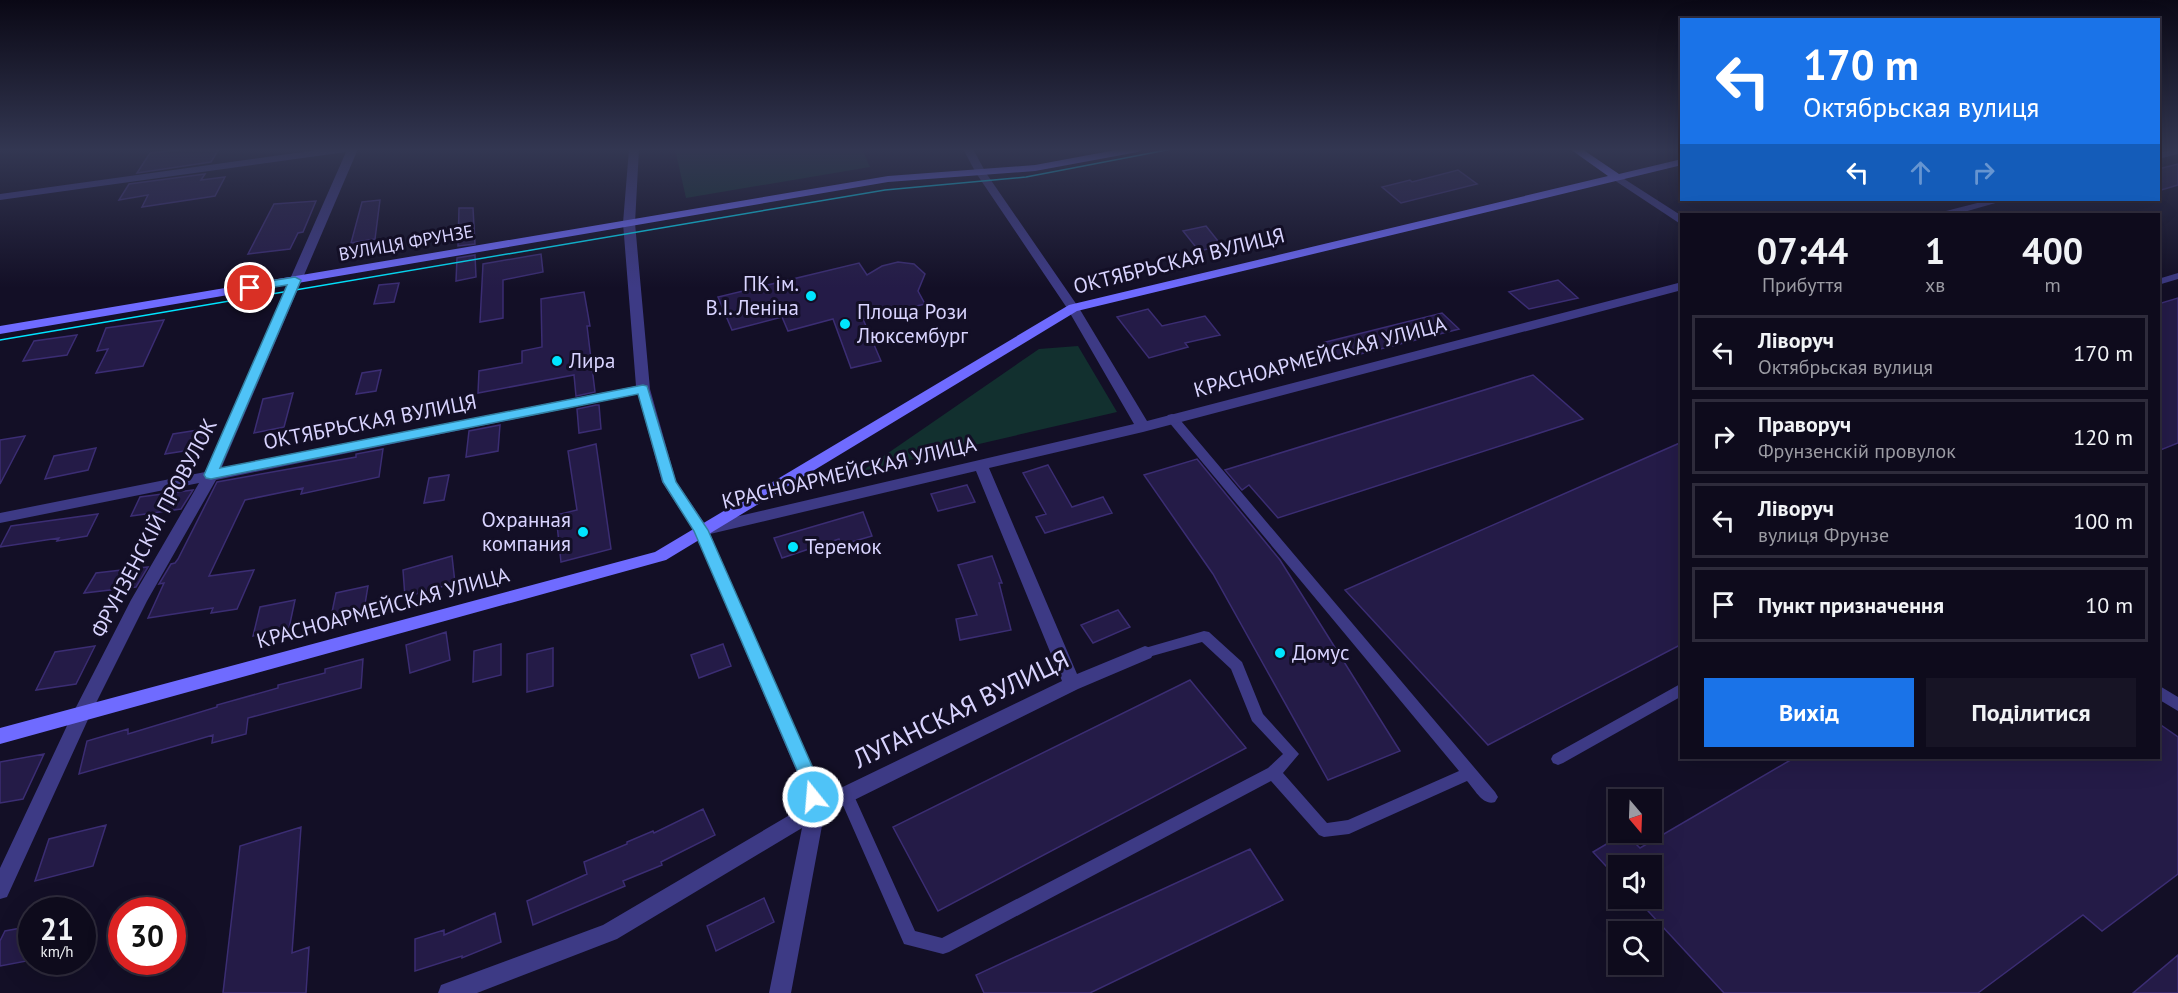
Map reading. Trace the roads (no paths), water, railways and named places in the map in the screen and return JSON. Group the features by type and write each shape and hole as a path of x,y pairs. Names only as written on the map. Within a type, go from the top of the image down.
{"street":[{"name":"ФРУНЗЕНСКІЙ ПРОВУЛОК","path":"0,890 82,712 139,600 211,475 332,195"},
{"path":"631,195 629,223 643,389 669,482 700,530 811,784 815,810 780,993"},
{"name":"ВУЛИЦЯ ФРУНЗЕ","path":"0,330 796,195"},
{"path":"996,195 1073,308 1143,427"},
{"name":"ОКТЯБРЬСКАЯ ВУЛИЦЯ","path":"700,530 1073,308 1544,195"},
{"path":"1643,195 1680,221"},
{"path":"1950,213 1997,201"},
{"name":"КРАСНОАРМЕЙСКАЯ УЛИЦА","path":"0,736 660,556 700,530 1143,427 1680,287"},
{"name":"ОКТЯБРЬСКАЯ ВУЛИЦЯ","path":"0,518 643,389"},
{"path":"981,466 1072,684"},
{"name":"ЛУГАНСКАЯ ВУЛИЦЯ","path":"449,993 610,932 815,810 1072,684 1145,653"}],"lane":[{"path":"2160,281 2178,276"},
{"path":"1172,418 1490,797"},
{"path":"846,795 910,938 943,946 1273,773 1292,754 1257,717 1237,666 1204,636 1145,653"},
{"path":"1558,759 1680,690"},
{"path":"2160,692 2178,705"},
{"path":"1273,773 1324,830 1349,827 1470,772"}],"tram line":[{"path":"0,340 853,195"}],"place":[{"name":"ПК ім. В.І. Леніна","path":"811,296"},
{"name":"Площа Рози Люксембург","path":"845,324"},
{"name":"Лира","path":"557,361"},
{"name":"Охранная компания","path":"583,532"},
{"name":"Теремок","path":"793,547"},
{"name":"Домус","path":"1280,653"}]}
